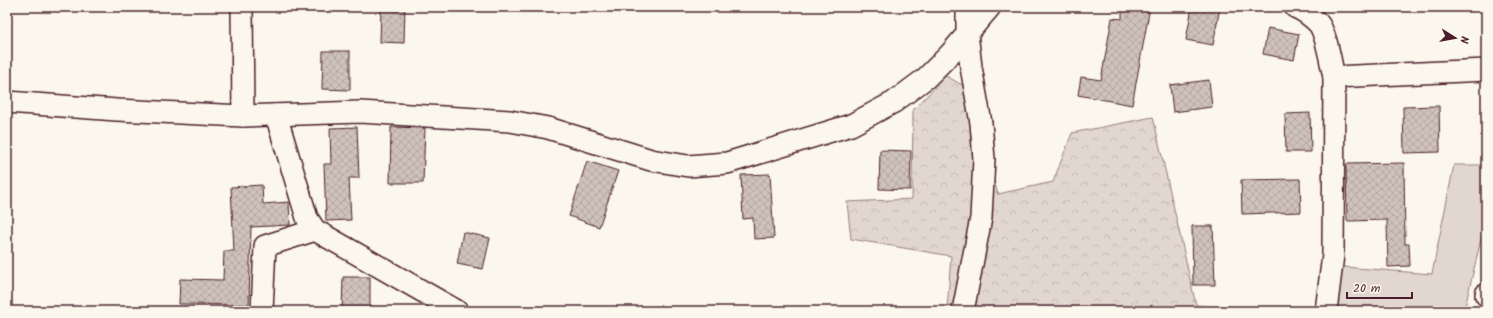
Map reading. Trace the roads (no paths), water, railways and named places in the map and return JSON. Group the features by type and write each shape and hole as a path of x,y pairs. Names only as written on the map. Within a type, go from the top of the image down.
{"street":[{"path":"242,7 243,116"},
{"path":"962,311 982,218 984,159 981,123 971,67 967,32 967,7"},
{"path":"7,102 117,110 243,116 360,112 510,121 548,128 651,160 688,166 728,163 851,125 894,102 926,78 950,54 967,32 990,7"},
{"path":"1295,7 1306,12 1319,24 1330,53 1334,77 1333,255 1326,311"},
{"path":"1334,77 1486,70"},
{"path":"276,115 306,218 315,230 457,311"},
{"path":"262,311 264,246 315,230"}]}
